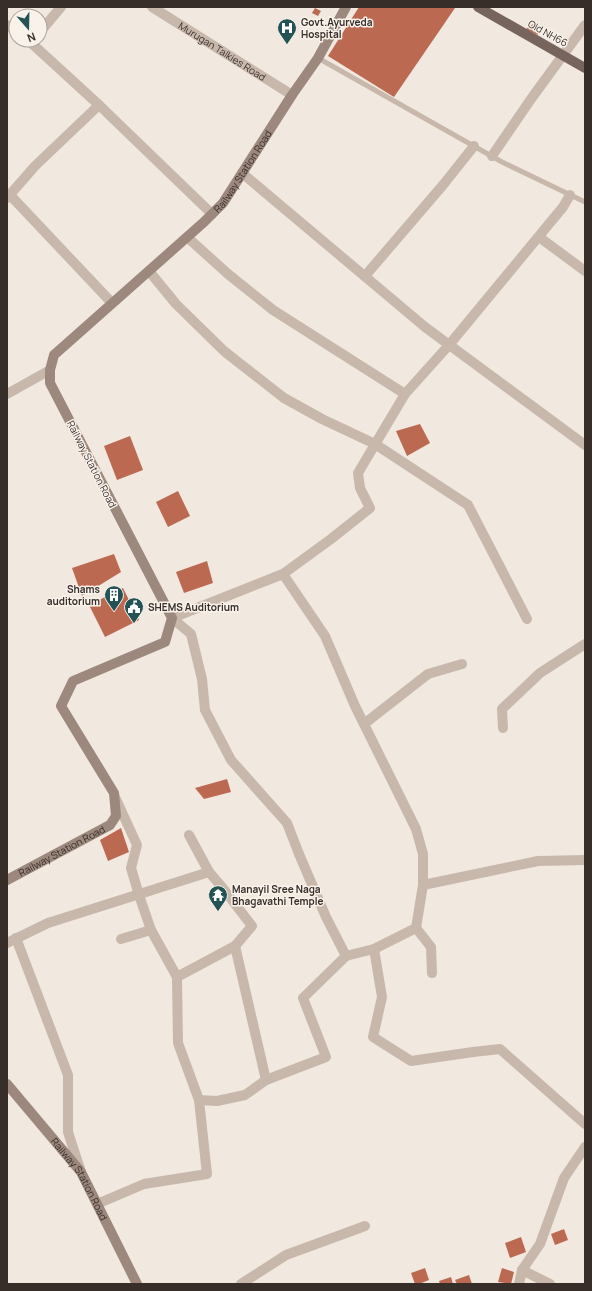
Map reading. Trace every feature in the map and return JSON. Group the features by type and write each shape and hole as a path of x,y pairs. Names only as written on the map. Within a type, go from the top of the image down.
{"main road":[{"name":"Old NH66","path":"479,7 585,68"}],"street":[{"path":"48,23 62,7"},
{"name":"Murugan Talkies Road","path":"152,7 292,95"},
{"name":"Railway Station Road","path":"7,880 110,825 116,816 114,793 61,706 74,681 165,642 172,618 50,383 50,370 54,355 187,237 223,203 292,95 318,58 346,7"},
{"path":"492,156 530,99 585,25"},
{"path":"38,48 212,214"},
{"path":"99,105 35,166 9,196 112,303"},
{"path":"365,276 443,185 474,146"},
{"path":"242,173 425,327 585,445"},
{"path":"346,956 326,917 287,823 231,760 205,710 202,679 191,634 172,618 283,574 331,540 370,508 360,488 358,473 405,394 449,345 539,237 563,207 570,195"},
{"path":"187,237 228,274 273,310 405,394"},
{"path":"539,237 585,271"},
{"path":"149,271 176,304 224,351 284,398 322,419 375,444 468,505 527,619"},
{"path":"7,394 50,370"},
{"path":"283,574 325,636 355,706 416,830 423,854 423,885 416,928 431,948 432,974"},
{"path":"503,728 502,709 540,673 585,644"},
{"path":"364,724 428,674 462,664"},
{"path":"97,1204 144,1184 207,1174 199,1100 178,1043 177,977 151,930 139,895 131,868 137,845 114,793"},
{"path":"177,977 235,946 252,926 209,872 189,835"},
{"path":"423,885 538,861 585,860"},
{"path":"82,1172 68,1132 68,1075 12,940 48,923 209,872"},
{"path":"199,1100 217,1100 245,1095 266,1080 326,1057 303,998 346,956 374,948 416,928"},
{"path":"121,939 151,930"},
{"path":"235,946 266,1080"},
{"path":"374,948 382,998 374,1037 411,1061 500,1049 585,1124"},
{"name":"Railway Station Road","path":"7,1084 82,1172 137,1284"},
{"path":"519,1284 522,1270 540,1244 564,1178 585,1147"},
{"path":"241,1284 286,1255 365,1226"},
{"path":"522,1270 550,1284"}],"lane":[{"path":"318,58 492,156 585,202"}],"building":[{"path":"359,7 455,8 394,97 328,56"},
{"path":"315,8 321,11 318,16 312,13"},
{"path":"536,22 538,35 526,29"},
{"path":"420,424 430,443 407,456 396,431"},
{"path":"130,436 143,470 117,480 104,446"},
{"path":"178,491 190,516 168,527 156,502"},
{"path":"114,554 121,572 82,596 72,568"},
{"path":"207,561 213,583 184,593 176,572"},
{"name":"Shams auditorium","path":"123,588 139,620 105,637 89,605"},
{"path":"227,779 231,792 204,799 195,788"},
{"path":"121,828 129,852 108,861 100,840"},
{"path":"564,1229 568,1240 555,1245 551,1234"},
{"path":"521,1237 526,1252 510,1258 505,1243"},
{"path":"425,1268 429,1280 415,1284 411,1273"},
{"path":"502,1268 514,1272 511,1284 498,1282"},
{"path":"469,1275 472,1284 457,1284 455,1280"},
{"path":"451,1277 453,1284 440,1284 439,1281"}],"place":[{"name":"Govt.Ayurveda Hospital","path":"287,45"},
{"name":"Shams auditorium","path":"114,612"},
{"name":"SHEMS Auditorium","path":"134,624"},
{"name":"Manayil Sree Naga Bhagavathi Temple","path":"218,912"}]}
